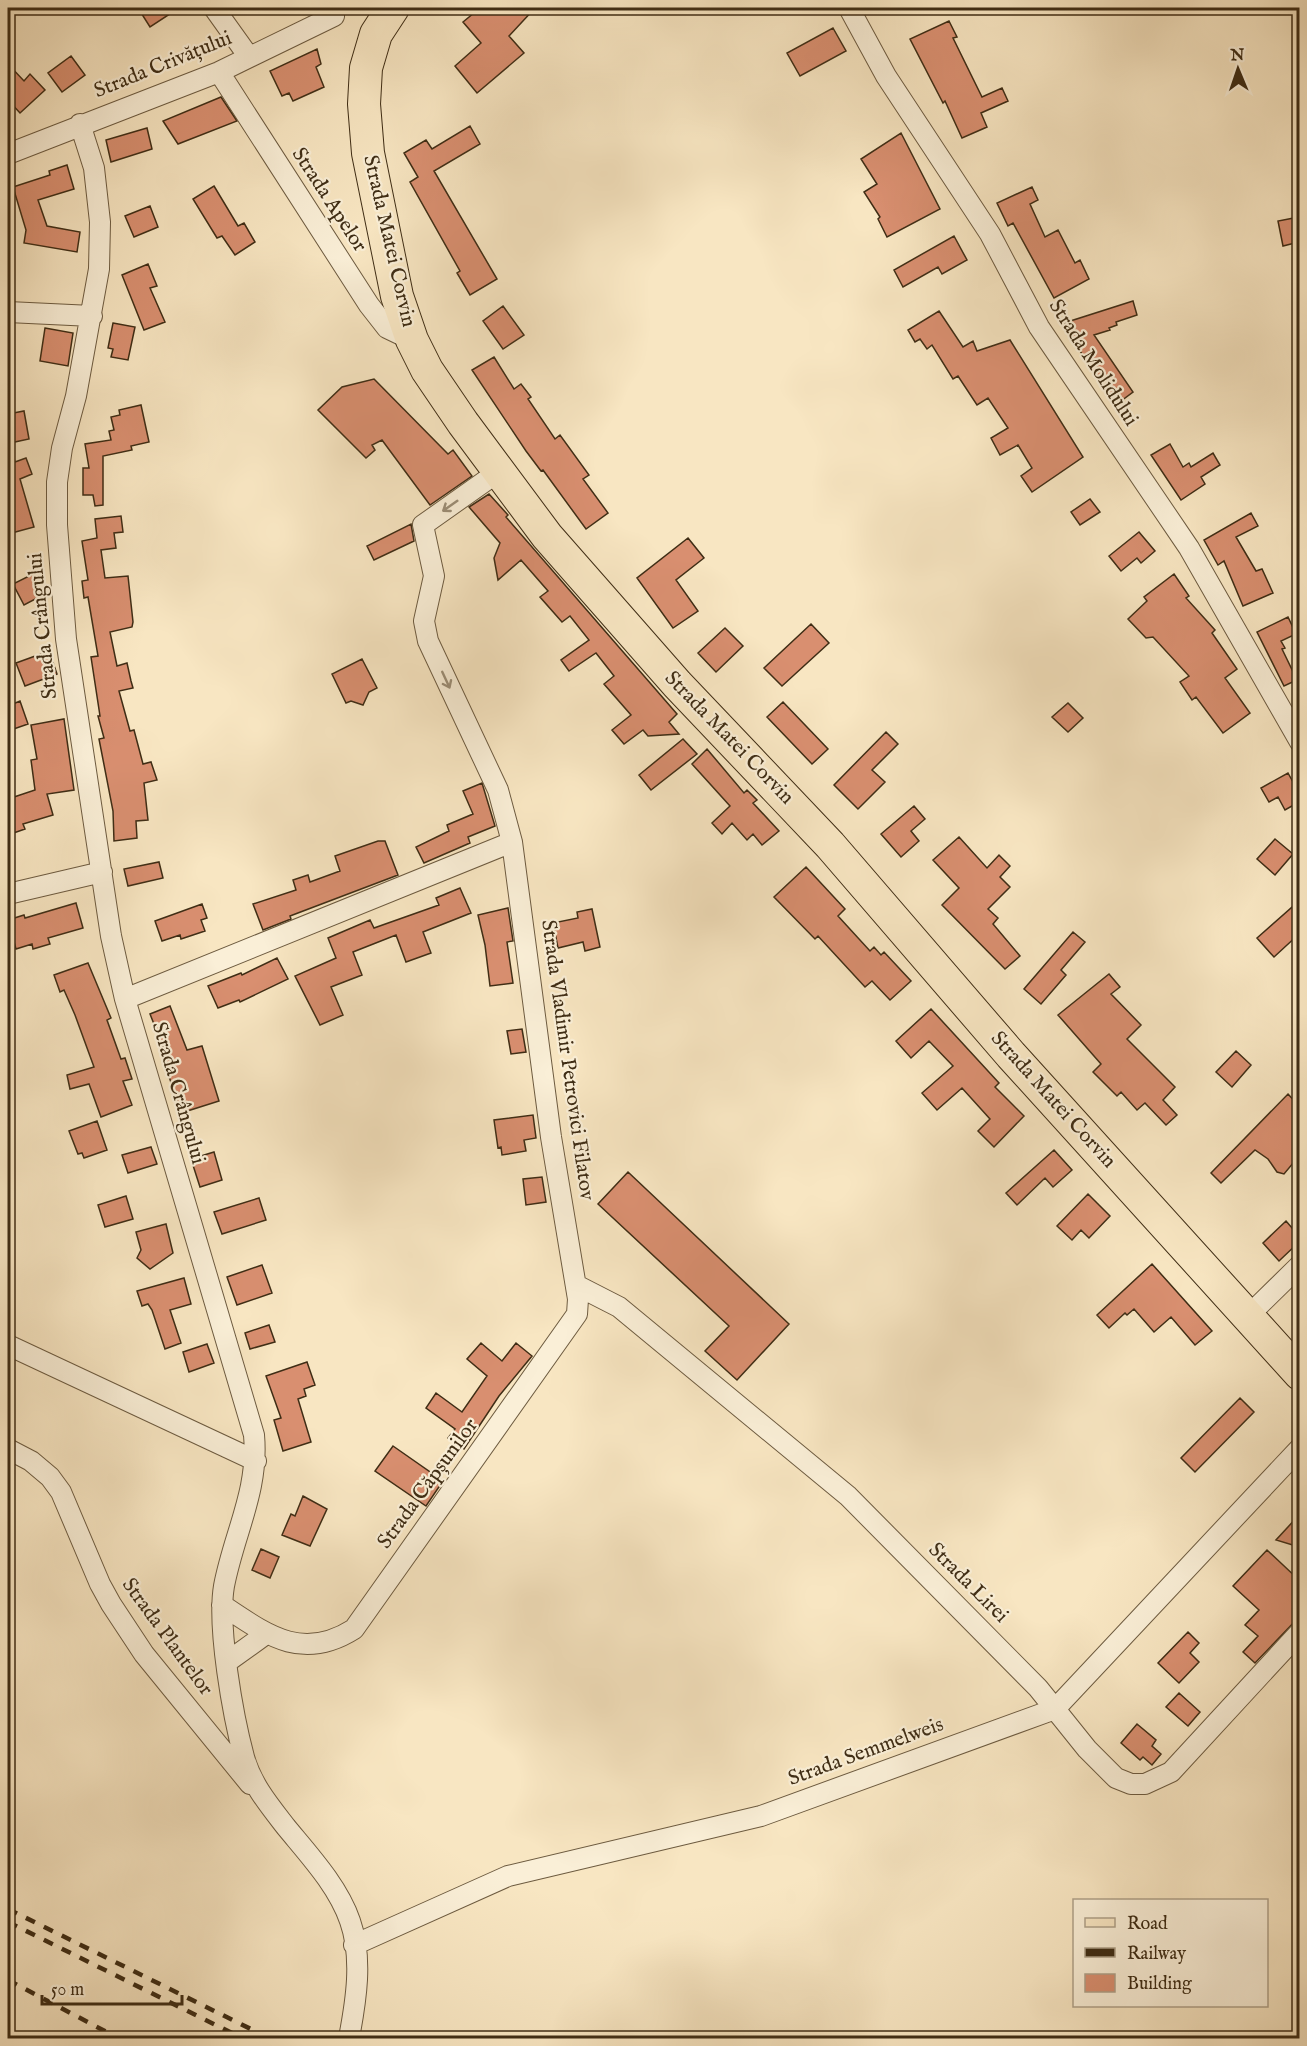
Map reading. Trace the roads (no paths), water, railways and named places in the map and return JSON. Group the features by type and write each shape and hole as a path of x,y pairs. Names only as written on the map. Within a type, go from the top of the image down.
{"main road":[{"name":"Strada Matei Corvin","path":"393,8 376,33 366,68 364,104 368,153 397,296 412,340 428,370 498,472 547,536 669,675 830,845 1011,1055 1299,1374"}],"street":[{"path":"214,8 249,57"},
{"name":"Strada Molidului","path":"849,8 886,76 990,234 1039,327 1189,548 1299,742"},
{"name":"Strada Crivățului","path":"8,154 80,124 219,72 334,16"},
{"name":"Strada Apelor","path":"219,72 369,305 387,328 412,340"},
{"name":"Strada Crângului","path":"80,124 94,168 100,222 99,269 92,316 62,448 57,482 57,525 66,639 111,936 125,999 254,1435 256,1461 253,1485 224,1587 222,1605 226,1662 244,1758 259,1793 337,1894 350,1922 354,1945 356,2002 348,2038"},
{"path":"8,312 92,316"},
{"name":"Strada Vladimir Petrovici Filatov","path":"498,472 423,525 434,576 424,621 428,641 498,790 512,842 551,1137 576,1285"},
{"path":"125,999 512,842"},
{"path":"8,894 102,872"},
{"path":"1248,1316 1299,1266"},
{"name":"Strada Căpșunilor","path":"222,1605 266,1634 282,1641 310,1645 335,1640 354,1629 571,1326 577,1314 576,1285"},
{"name":"Strada Lirei","path":"576,1285 619,1307 848,1496 977,1625 1055,1709 1087,1749 1116,1778 1131,1784 1145,1784 1171,1772 1299,1632"},
{"path":"8,1344 256,1461"},
{"name":"Strada Semmelweis","path":"354,1945 507,1876 761,1816 1055,1709 1299,1448"},
{"name":"Strada Plantelor","path":"8,1449 31,1461 50,1477 61,1492 100,1584 124,1624 144,1654 199,1723 259,1793"},
{"path":"226,1662 266,1634"}],"railway":[{"path":"8,1909 269,2038"},
{"path":"8,1922 242,2038"},
{"path":"8,1980 118,2038"}]}
